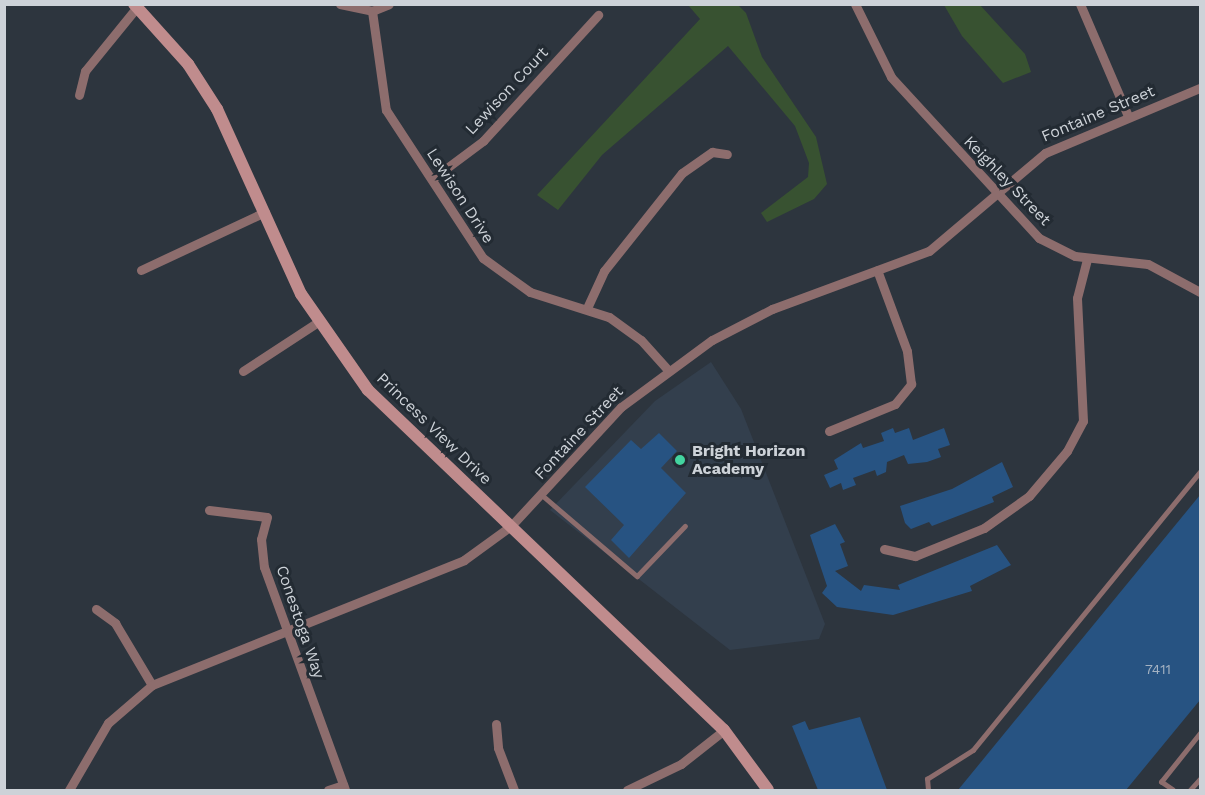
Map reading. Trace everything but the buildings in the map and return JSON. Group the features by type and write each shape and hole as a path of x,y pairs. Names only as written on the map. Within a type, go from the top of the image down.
{"main road":[{"name":"Princess View Drive","path":"135,6 188,64 217,109 318,322 368,390 724,730 768,790"}],"street":[{"path":"340,4 372,12 389,4"},
{"name":"Keighley Street","path":"855,4 891,77 996,195 1039,238 1086,259 1148,264 1200,292"},
{"path":"1080,4 1128,116"},
{"path":"79,95 85,72 135,6"},
{"name":"Lewison Drive","path":"372,12 380,96 432,179 490,264 530,292 587,308 641,340 667,369"},
{"name":"Lewison Court","path":"432,179 483,141 598,15"},
{"name":"Fontaine Street","path":"69,790 108,723 152,685 464,560 511,526 621,407 667,369 772,309 929,251 1045,153 1128,116 1200,88"},
{"path":"587,308 604,271 675,181 712,152 727,154"},
{"path":"141,270 265,212"},
{"path":"885,549 915,556 1007,514 1067,451 1083,421 1077,298 1086,259"},
{"path":"829,431 895,404 911,384 907,351 878,270"},
{"path":"243,371 318,322"},
{"name":"Conestoga Way","path":"209,510 267,516 261,539 264,567 344,788"},
{"path":"96,609 115,623 152,685"},
{"path":"496,724 498,748 514,790"},
{"path":"627,790 681,764 724,730"},
{"path":"328,790 344,788"}],"lane":[{"path":"928,790 927,779 974,750 1200,472"},
{"path":"542,495 637,576 685,525"},
{"path":"1173,790 1161,782 1200,733"},
{"path":"1190,790 1200,779"}],"shaded area":[{"name":"Bright Horizon Academy","path":"711,362 741,409 825,624 819,639 730,650 550,510 655,401"}],"green space":[{"path":"688,5 738,5 746,13 762,57 816,137 827,184 814,199 767,222 761,213 808,177 809,163 795,126 728,46 602,155 558,210 537,195 700,19"},
{"path":"944,5 980,5 1025,54 1031,72 1003,83 962,36"}],"place":[{"name":"Bright Horizon Academy","path":"680,460"}]}
